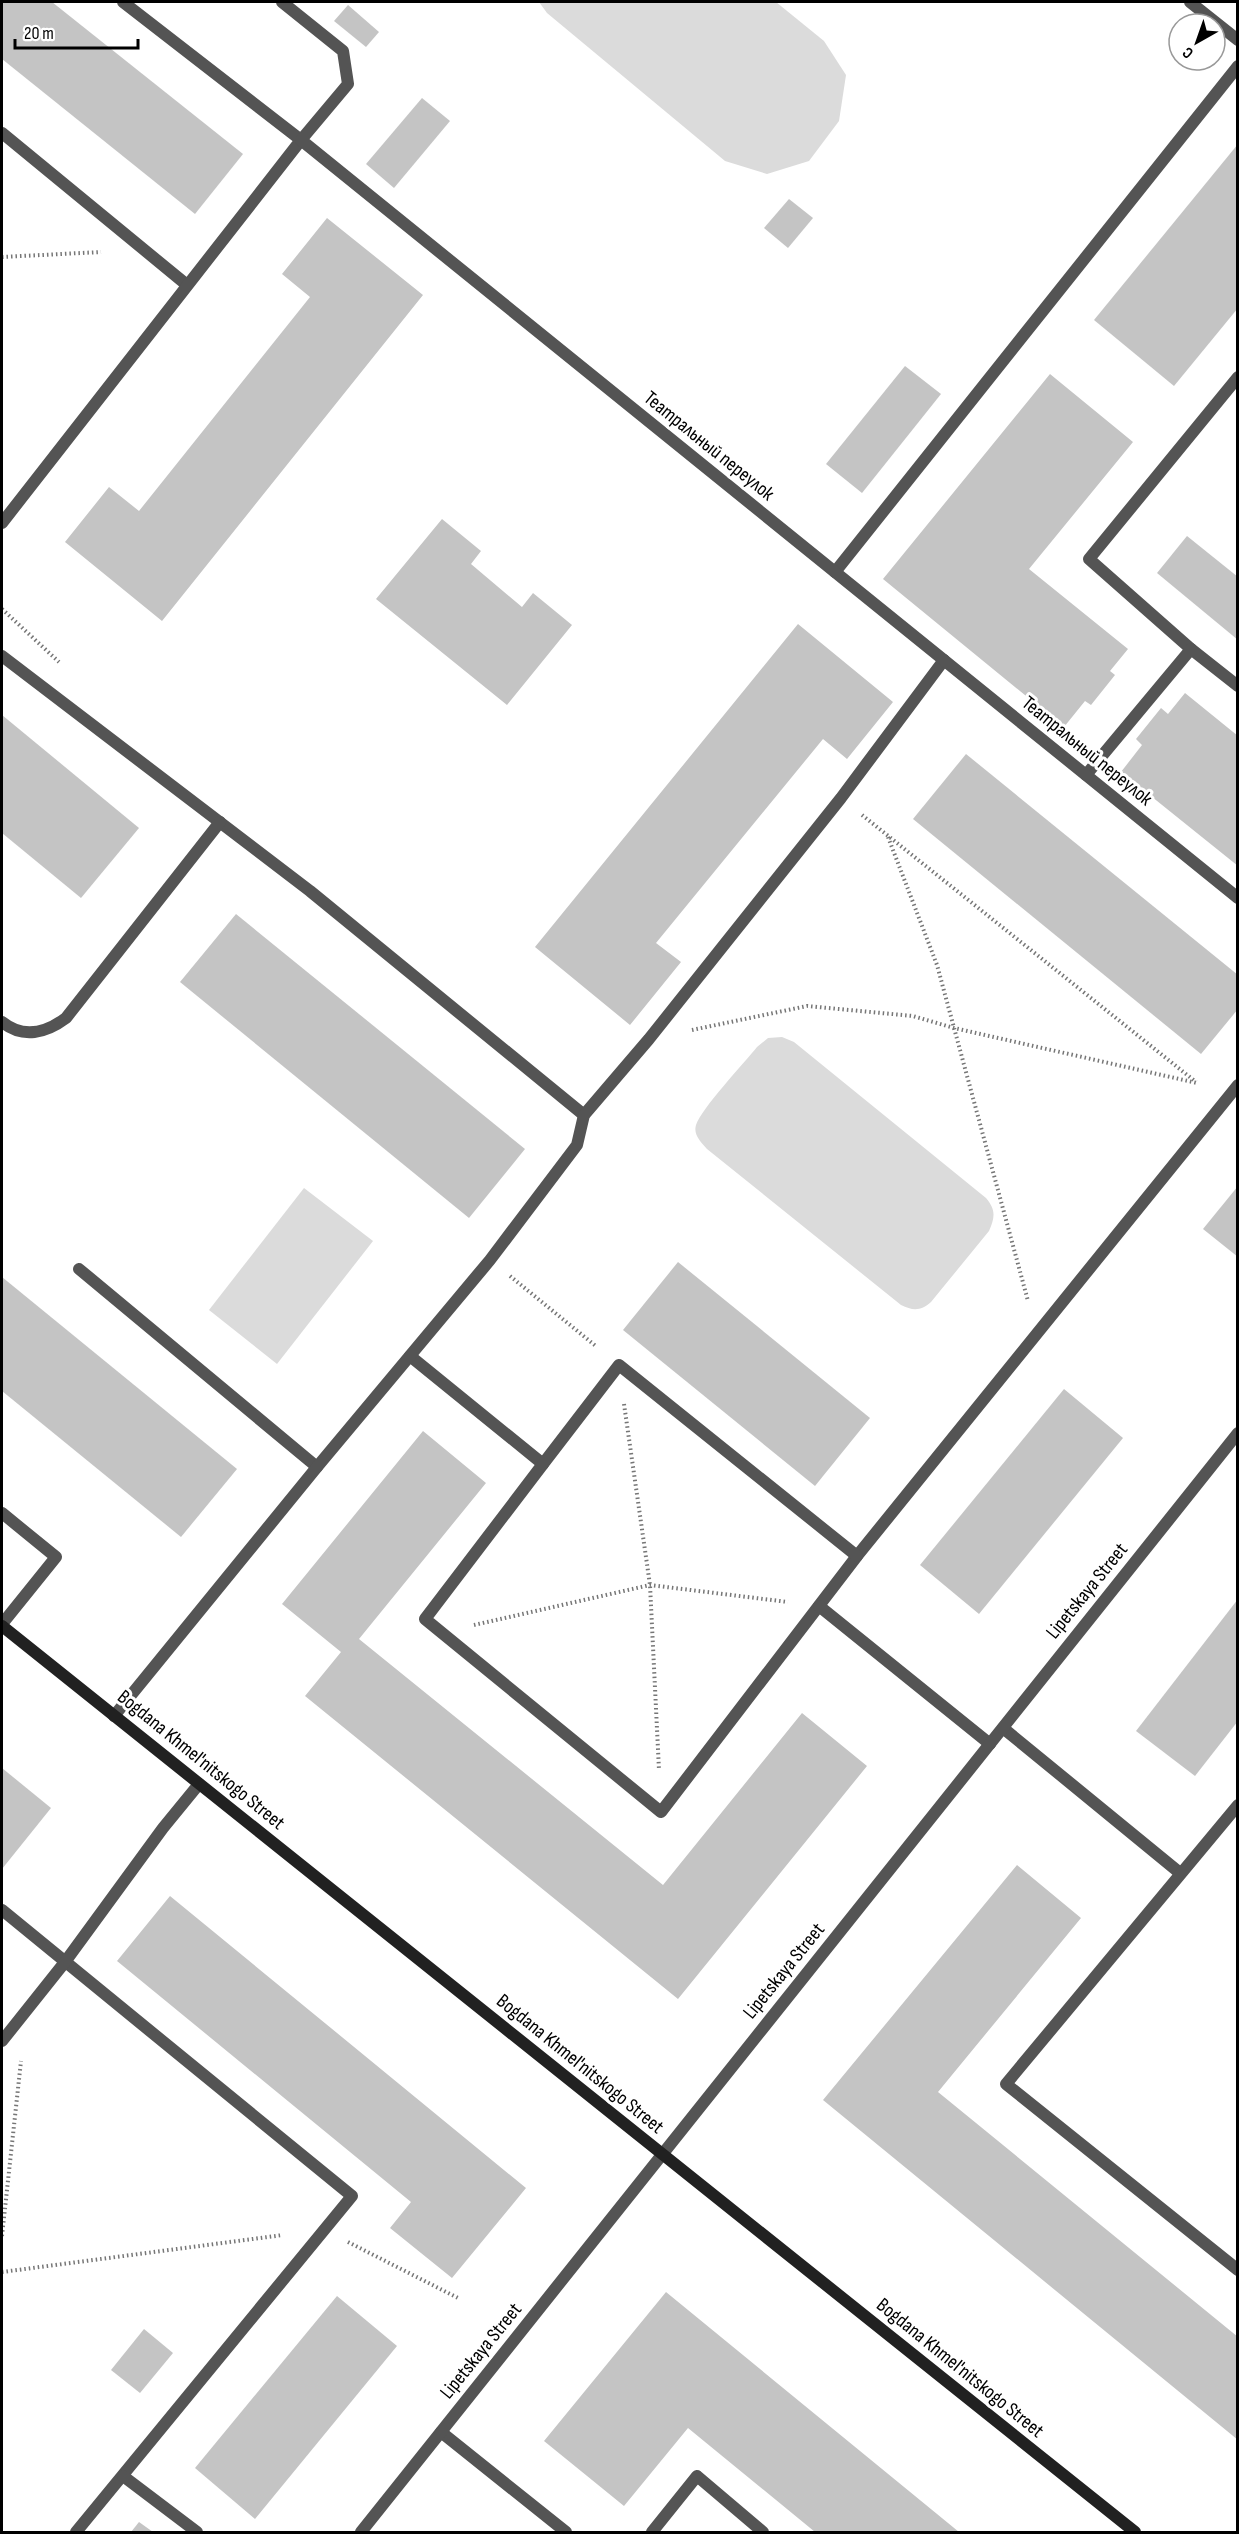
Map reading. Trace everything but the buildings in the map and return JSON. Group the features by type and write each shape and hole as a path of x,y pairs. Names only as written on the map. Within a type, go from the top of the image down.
{"main road":[{"name":"Bogdana Khmel'nitskogo Street","path":"2,1625 1135,2532"}],"street":[{"name":"Театральный переулок","path":"123,2 301,140 1238,898"},
{"path":"2,523 301,140 348,84 343,51 282,2"},
{"path":"1190,2 1238,40"},
{"path":"835,572 1238,66"},
{"path":"2,133 187,285"},
{"path":"1238,377 1089,559 1191,649 1238,686"},
{"path":"1086,775 1191,649"},
{"path":"2,656 310,891 584,1115"},
{"path":"114,1716 490,1260 577,1145 584,1115 649,1039 841,798 944,660"},
{"path":"2,1022 18,1030 33,1033 51,1029 66,1018 220,822"},
{"path":"857,1556 619,1365 424,1619 661,1812 857,1556 1238,1085"},
{"path":"79,1269 317,1467"},
{"path":"410,1356 543,1464"},
{"name":"Lipetskaya Street","path":"361,2532 1238,1433"},
{"path":"2,1513 56,1557 2,1625"},
{"path":"819,1606 990,1744"},
{"path":"1003,1728 1180,1874"},
{"path":"2,2041 65,1962 163,1827 199,1784"},
{"path":"1235,1812 1180,1874 1006,2084 1238,2270"},
{"path":"2,1910 352,2196 76,2532"},
{"path":"441,2432 566,2532"},
{"path":"123,2476 197,2532"},
{"path":"652,2532 697,2476 763,2532"}],"path":[{"path":"2,257 144,249"},
{"path":"841,798 1222,1103"},
{"path":"888,837 937,964 1036,1334"},
{"path":"649,1039 807,1006 914,1016 954,1028 1197,1083"},
{"path":"490,1260 619,1365 650,1585 661,1812"},
{"path":"440,1632 650,1585 819,1606"},
{"path":"2,2236 27,2009"},
{"path":"2,2272 324,2230 458,2298"}],"shaded area":[{"path":"539,2 776,2 824,41 846,75 839,121 809,161 767,174 725,161 547,13"},
{"path":"782,1037 794,1042 986,1198 992,1206 993,1218 989,1231 931,1302 924,1307 913,1309 901,1305 707,1149 698,1138 696,1125 724,1086 757,1047 768,1038"},
{"path":"304,1188 373,1241 277,1364 209,1310"}]}
